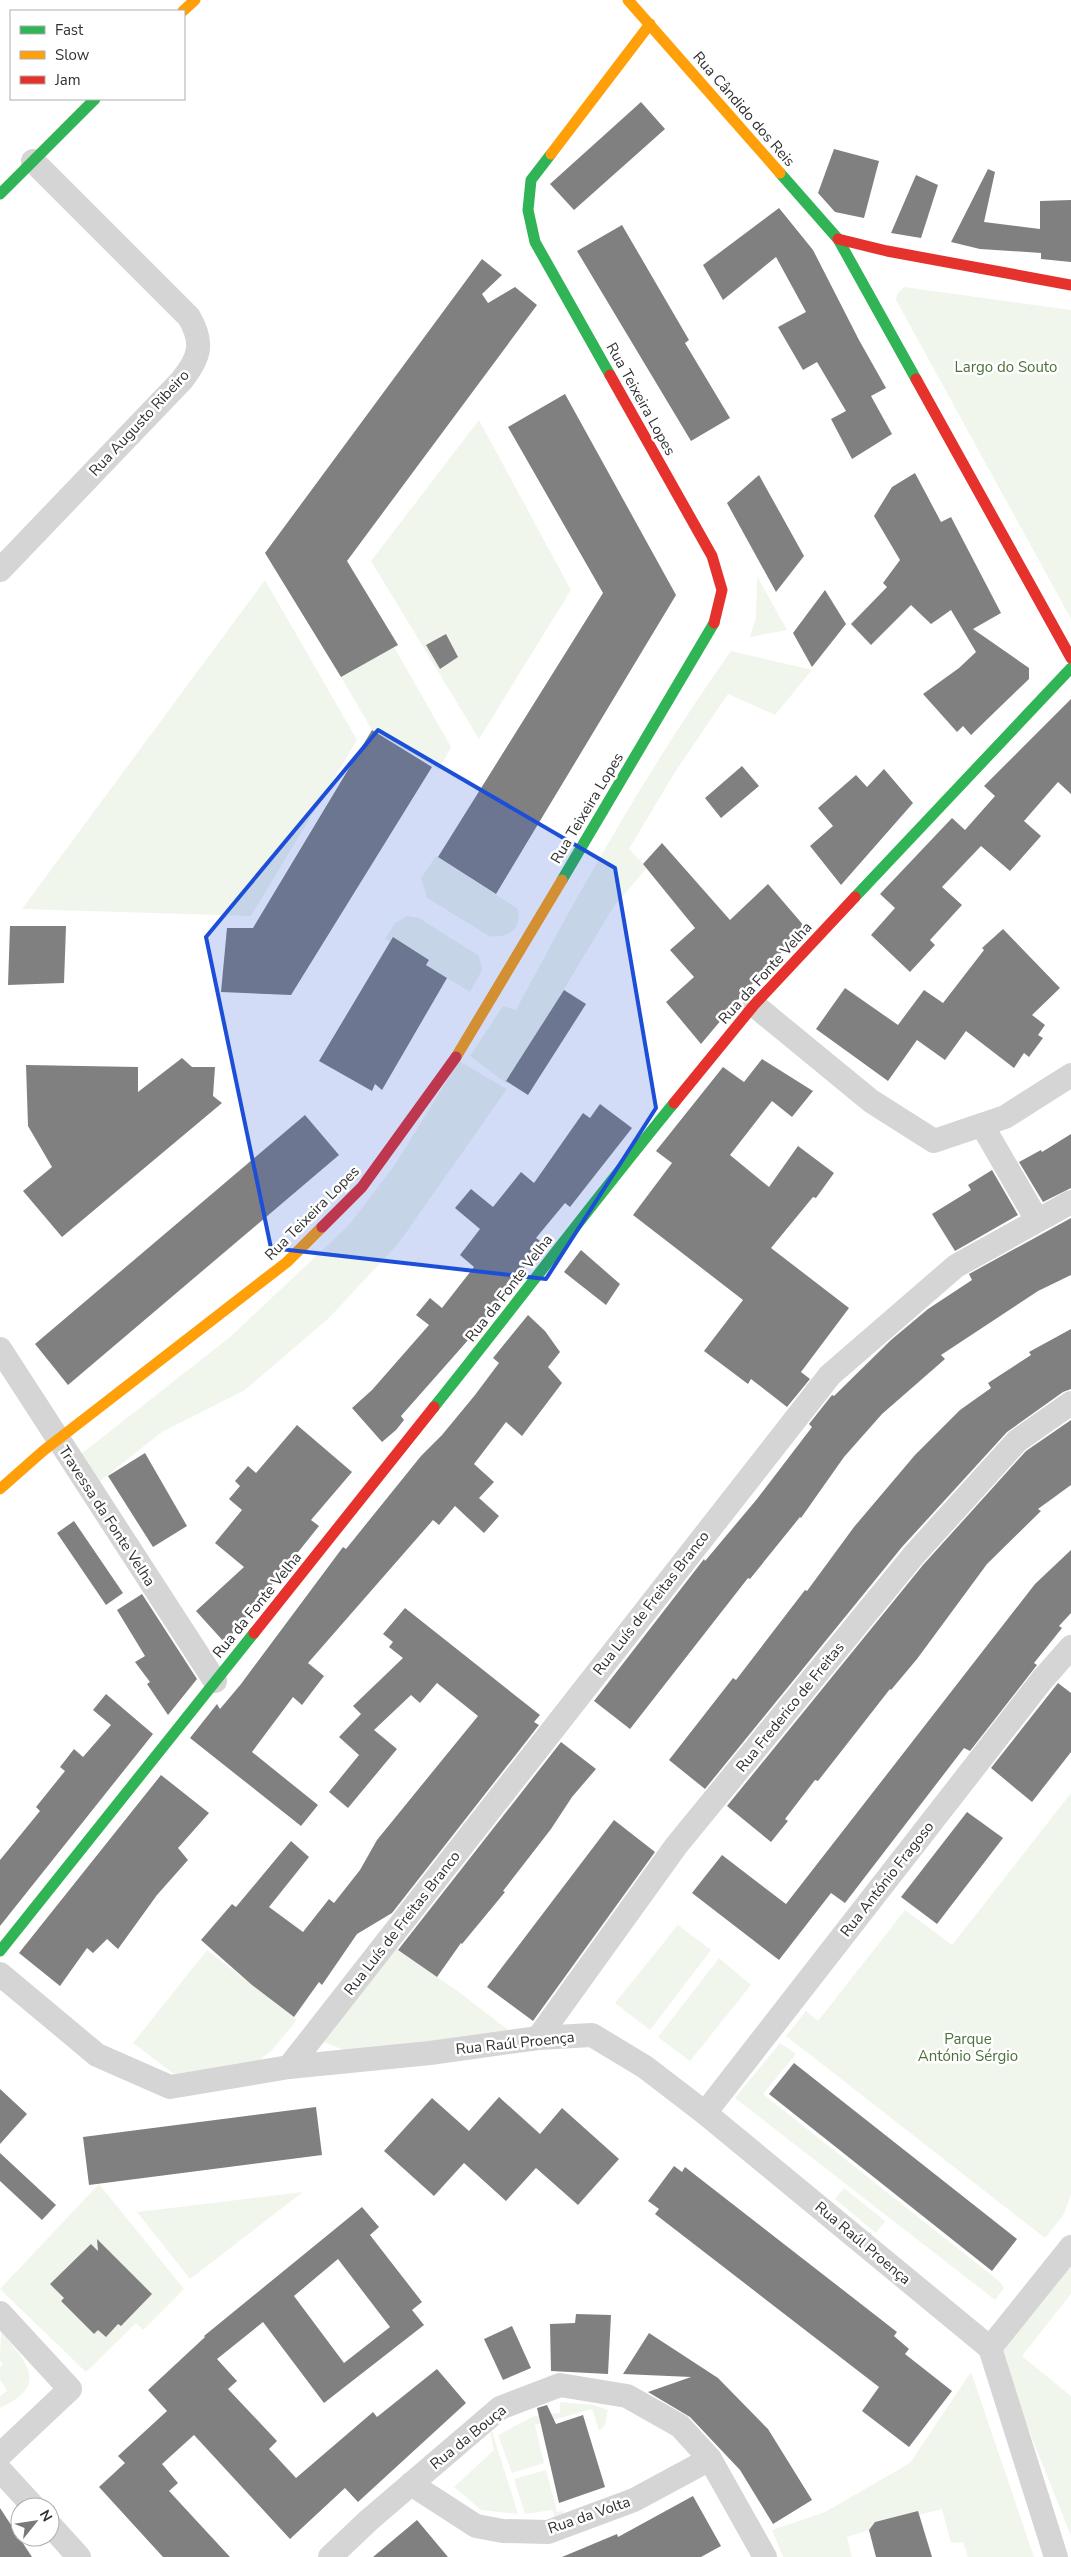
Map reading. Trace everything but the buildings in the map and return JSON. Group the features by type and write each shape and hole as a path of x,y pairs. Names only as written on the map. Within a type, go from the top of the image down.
{"street":[{"path":"184,10 195,0"},
{"name":"Rua Cândido dos Reis","path":"628,0 838,239"},
{"name":"Rua Teixeira Lopes","path":"0,1489 57,1440 287,1262 362,1187 457,1056 714,623 722,590 712,556 535,242 528,210 531,180 650,24"},
{"path":"0,194 94,100"},
{"name":"Rua Augusto Ribeiro","path":"0,570 182,380 192,368 198,352 199,334 189,317 33,161"},
{"path":"838,239 887,251 1071,284"},
{"path":"838,239 865,291 1071,658"},
{"path":"865,291 864,280 871,264 887,251"},
{"name":"Rua da Fonte Velha","path":"0,1951 523,1296 598,1196 754,1005 1071,668"},
{"path":"754,1005 871,1101 934,1141 1005,1117 1071,1075"},
{"path":"982,1125 1037,1220"},
{"name":"Rua Luís de Freitas Branco","path":"289,2067 830,1375 956,1266 1071,1202"},
{"name":"Travessa da Fonte Velha","path":"0,1349 57,1440 215,1681"},
{"name":"Rua Frederico de Freitas","path":"538,2038 676,1846 913,1556 1017,1441 1071,1403"},
{"name":"Rua António Fragoso","path":"706,2113 1042,1680 1071,1647"},
{"name":"Rua Raúl Proença","path":"0,1974 97,2055 170,2087 289,2067 430,2053 538,2038 592,2035 645,2067 706,2113 990,2348"},
{"path":"1056,2557 990,2348 1071,2247"},
{"path":"0,2313 70,2389 0,2455"},
{"name":"Rua da Bouça","path":"330,2557 369,2520 500,2408 560,2385 627,2396 680,2426 710,2459 765,2557"},
{"name":"Rua da Volta","path":"411,2484 476,2526 503,2531 548,2532 634,2500 710,2459"},
{"path":"0,2470 25,2497"},
{"path":"60,2536 79,2557"}],"highlighted area":[{"path":"378,730 615,868 656,1108 546,1279 271,1248 206,937"}],"green space":[{"name":"Largo do Souto","path":"904,287 1071,310 1071,619 896,300 897,294"},
{"path":"479,420 571,590 479,739 371,561"},
{"path":"757,576 787,630 750,637 756,617"},
{"path":"265,580 357,740 251,916 22,909"},
{"path":"394,647 451,747 439,770 372,730 341,677"},
{"path":"731,651 812,670 775,715 728,694 675,772 629,849 647,868 614,906 507,1084 470,1056 503,1006 516,1010 618,827 701,694"},
{"path":"436,856 518,909 518,923 512,932 502,936 489,936 427,898 421,878"},
{"path":"407,916 419,918 479,956 482,970 470,992 426,965 429,960 393,937 390,942 385,939 395,923"},
{"path":"459,1061 507,1089 398,1244 329,1318 245,1390 162,1432 95,1485 81,1454 230,1337 349,1225 396,1163"},
{"name":"Parque António Sérgio","path":"1071,1793 1071,2194 1064,2214 1045,2238 786,2036 806,2011 818,2021 905,1910 952,1945"},
{"path":"678,1925 711,1950 650,2030 615,2003"},
{"path":"396,1949 459,1992 511,2032 355,2055 322,2041"},
{"path":"207,1950 297,2020 272,2050 257,2062 174,2074 133,2043"},
{"path":"719,1958 751,1985 690,2061 658,2037"},
{"path":"780,2043 796,2054 763,2094 999,2281 1004,2288 995,2300 735,2098"},
{"path":"99,2184 184,2289 143,2330 136,2323 86,2372 0,2289"},
{"path":"844,2188 885,2221 876,2233 835,2199"},
{"path":"303,2192 190,2279 137,2212"},
{"path":"1071,2256 1071,2294 1022,2356 1071,2396 1071,2536 997,2350"},
{"path":"1,2332 25,2364 29,2373 29,2382 25,2391 0,2408 0,2396 7,2391 0,2379 0,2367 3,2365 0,2360"},
{"path":"971,2372 1034,2557 968,2557 963,2542 951,2543 942,2509 919,2515 918,2511 875,2522 869,2530 847,2537 852,2557 783,2557 772,2530 825,2512 910,2463"},
{"path":"560,2402 594,2405 608,2410 605,2425 599,2431 592,2409 535,2425 544,2463 512,2473 498,2435 534,2416 560,2413"},
{"path":"492,2431 518,2514 481,2510 454,2487 494,2450 490,2433"},
{"path":"546,2470 557,2512 563,2511 564,2513 555,2518 552,2510 525,2514 514,2479"}],"traffic: fast":[{"path":"0,194 94,100"},
{"path":"551,154 531,180 528,210 535,242 610,375"},
{"path":"780,173 838,239 916,379"},
{"path":"562,880 714,623"},
{"path":"855,897 1071,668"},
{"path":"434,1407 674,1103"},
{"path":"0,1951 254,1633"}],"traffic: slow":[{"path":"184,10 195,0"},
{"path":"628,0 780,173"},
{"path":"551,154 650,24"},
{"path":"456,1057 562,880"},
{"path":"0,1489 43,1451 287,1262 322,1227"}],"traffic: jam":[{"path":"838,239 887,251 1071,285"},
{"path":"610,375 712,556 722,590 714,623"},
{"path":"916,379 1071,658"},
{"path":"674,1103 754,1005 855,897"},
{"path":"322,1227 362,1187 456,1057"},
{"path":"254,1633 434,1407"}]}
